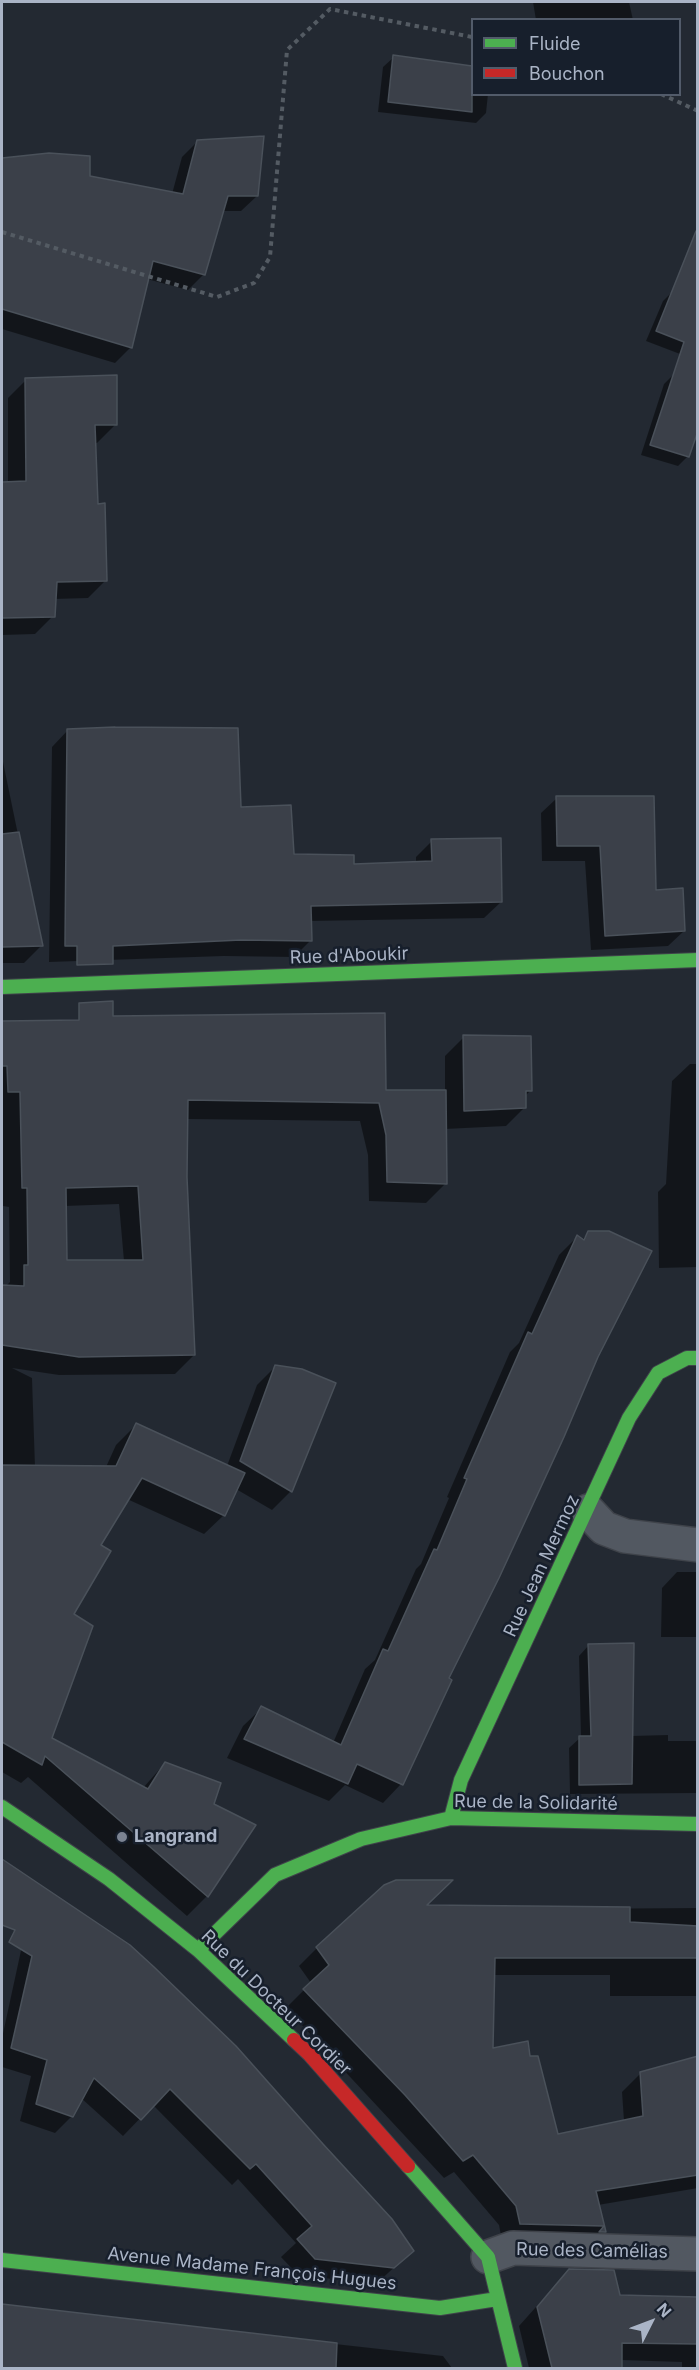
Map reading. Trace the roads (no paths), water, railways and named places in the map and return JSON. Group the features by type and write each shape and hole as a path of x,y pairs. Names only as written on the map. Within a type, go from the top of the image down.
{"street":[{"name":"Rue d'Aboukir","path":"2,987 698,960"},
{"name":"Rue Jean Mermoz","path":"451,1818 461,1780 630,1418 658,1372 687,1358 698,1358"},
{"path":"588,1511 604,1528 625,1536 698,1545"},
{"name":"Rue du Docteur Cordier","path":"2,1807 109,1879 198,1950 310,2055 488,2257 515,2368"},
{"name":"Rue de la Solidarité","path":"198,1950 275,1875 361,1839 451,1818 698,1824"},
{"name":"Rue des Camélias","path":"488,2257 513,2248 698,2253"},
{"name":"Avenue Madame François Hugues","path":"2,2260 440,2308 498,2299"}],"place":[{"name":"Langrand","path":"122,1837"}]}
